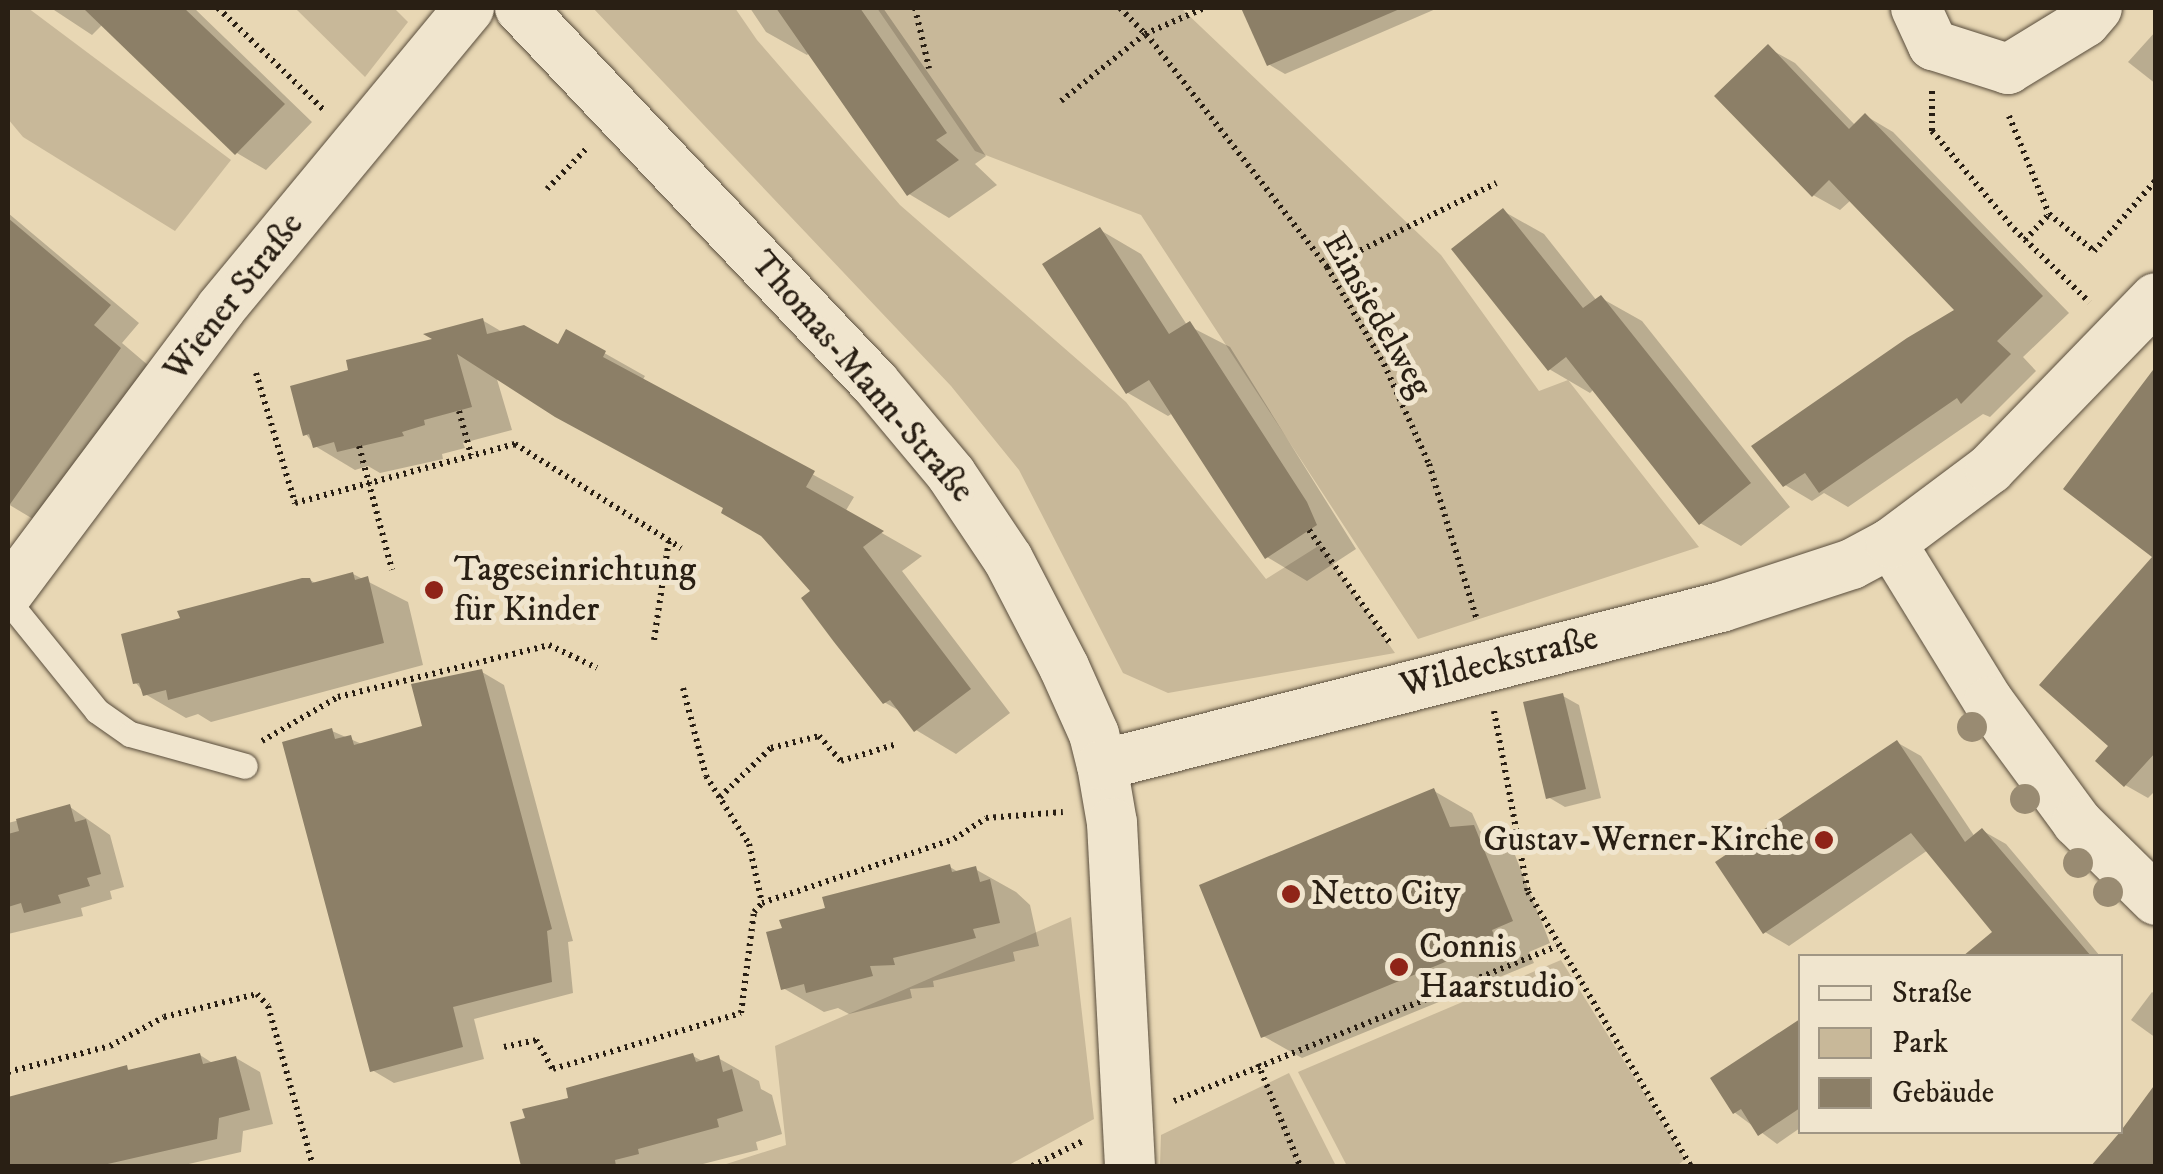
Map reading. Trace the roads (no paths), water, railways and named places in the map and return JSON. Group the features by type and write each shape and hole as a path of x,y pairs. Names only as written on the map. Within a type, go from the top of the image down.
{"street":[{"name":"Wiener Straße","path":"8,593 221,308 469,8"},
{"name":"Thomas-Mann-Straße","path":"520,8 874,383 951,474 1008,559 1064,668 1094,734 1102,765 1112,823 1130,1142"},
{"path":"1924,26 2008,68 2084,22 2098,8"},
{"name":"Wildeckstraße","path":"1102,765 1721,607 1852,564 1891,542 1990,469 2140,316"},
{"path":"1891,542 1989,702 2077,822 2156,900"}],"lane":[{"path":"8,601 97,710 130,734 245,766"}],"place":[{"name":"Tageseinrichtung für Kinder","path":"434,590"},
{"name":"Gustav-Werner-Kirche","path":"1824,840"},
{"name":"Netto City","path":"1291,894"},
{"name":"Connis Haarstudio","path":"1399,967"}]}
